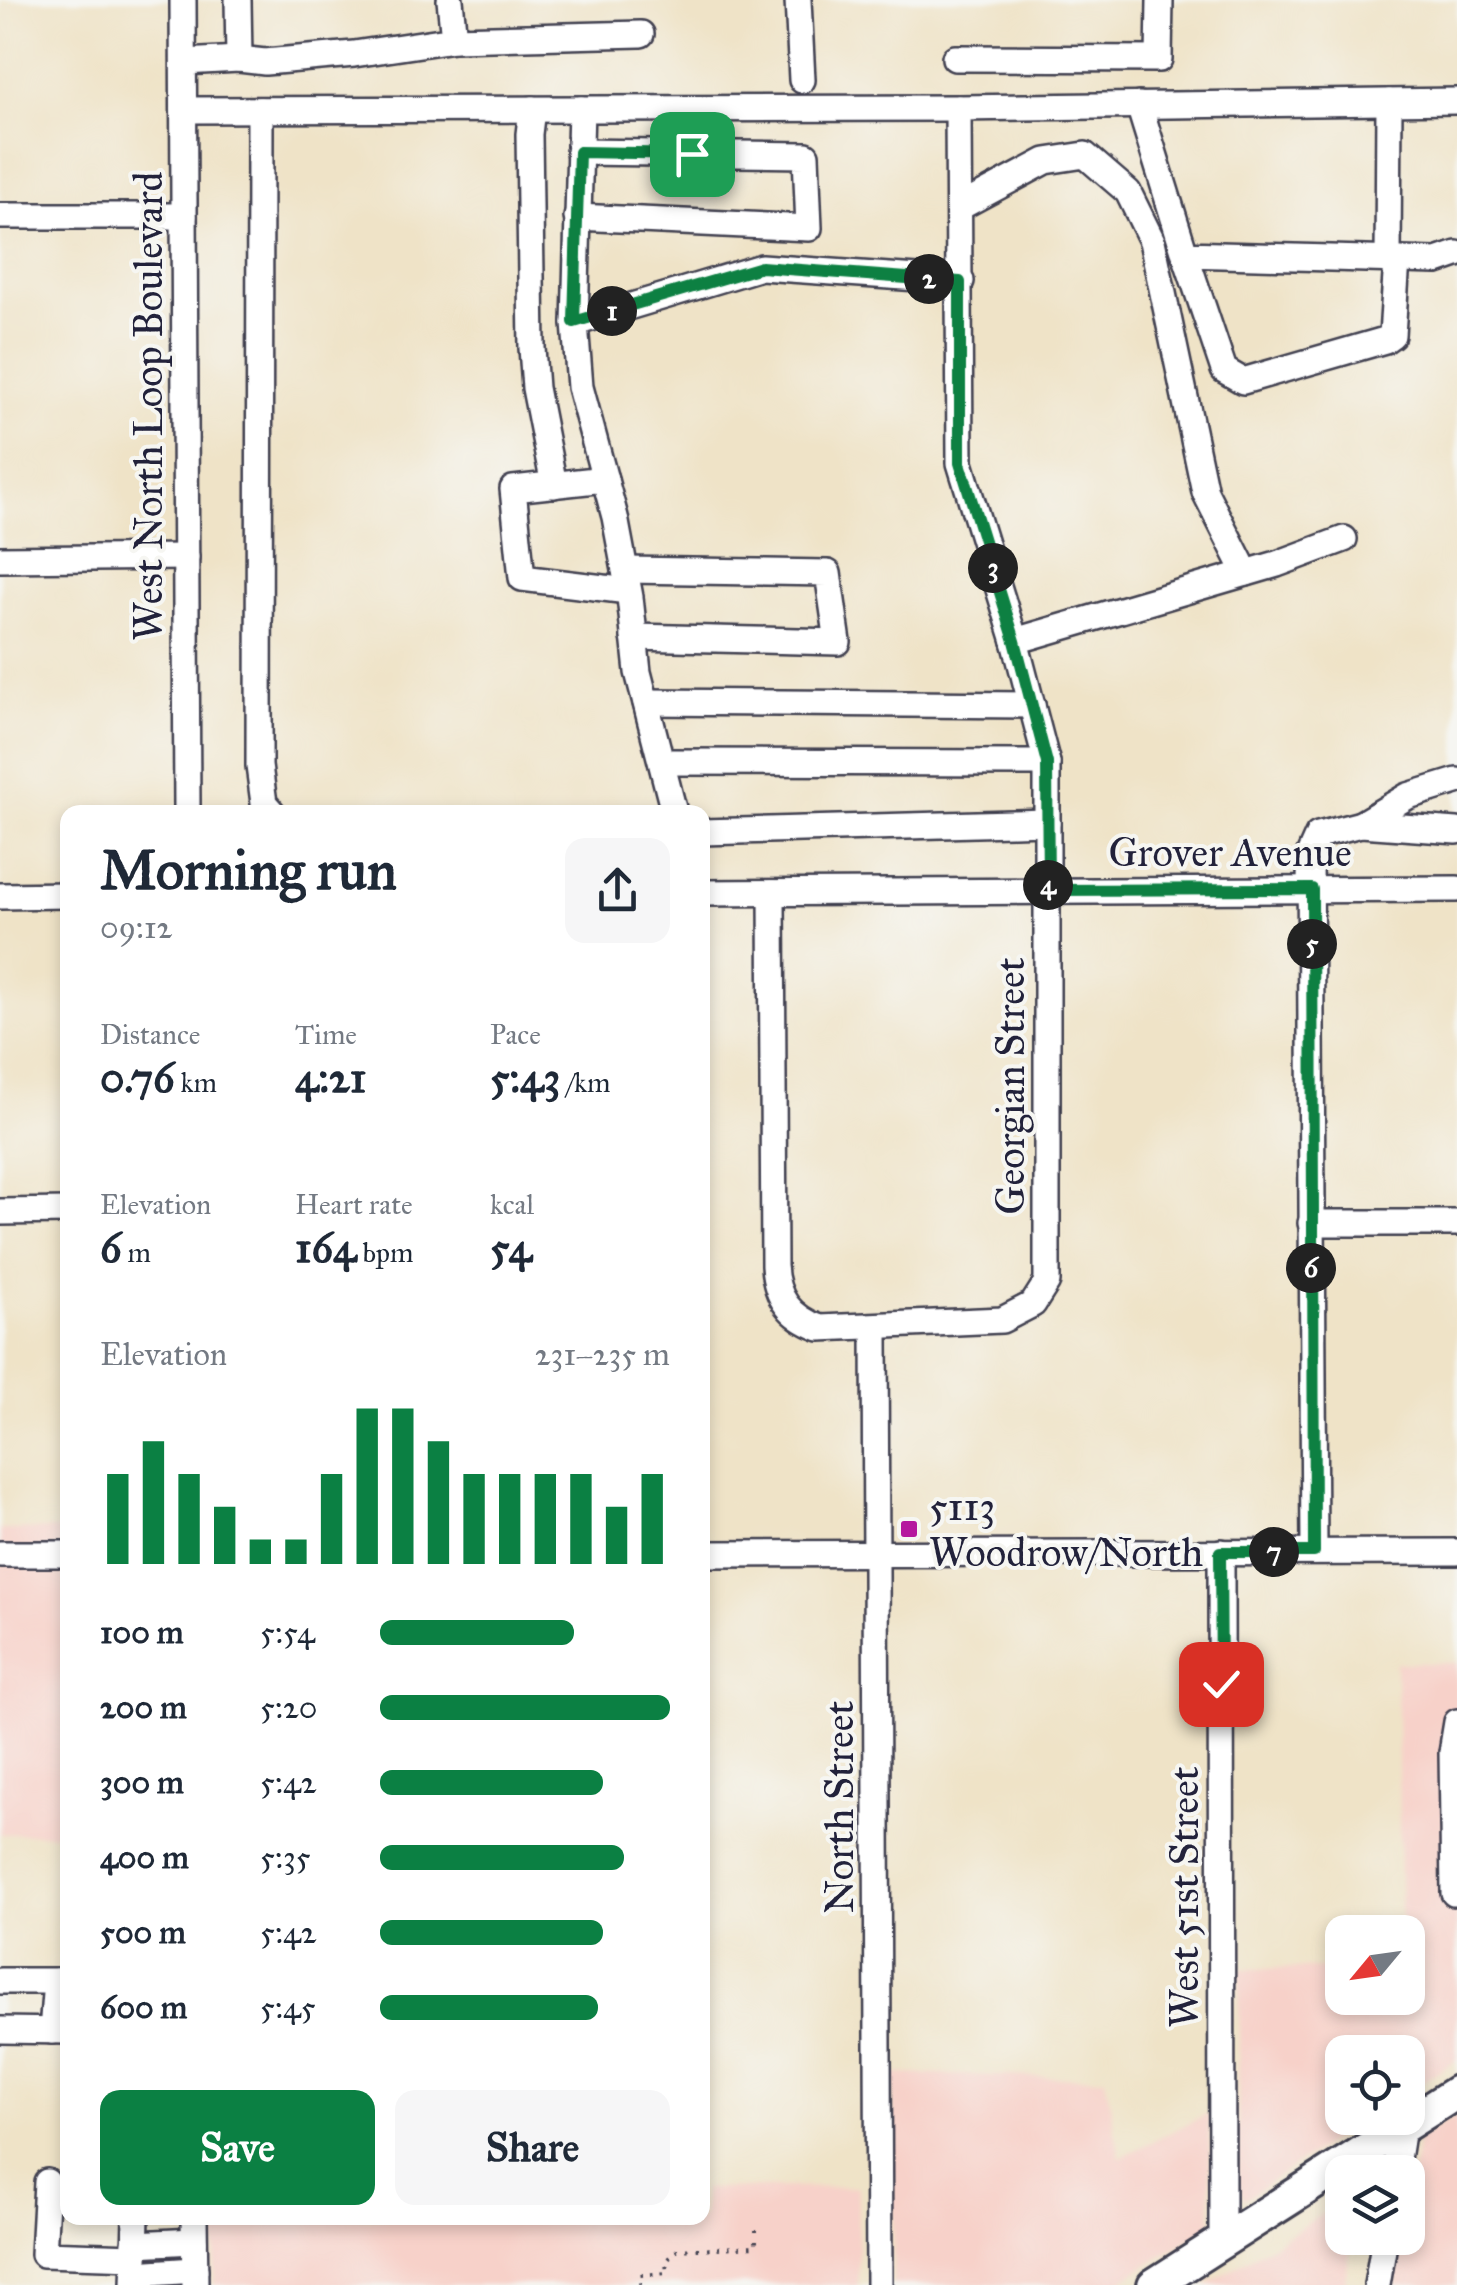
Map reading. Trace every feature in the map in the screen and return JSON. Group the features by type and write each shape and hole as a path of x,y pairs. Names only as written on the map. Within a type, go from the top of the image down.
{"main road":[{"path":"1425,2117 1453,2104"},
{"path":"1154,2285 1391,2135"}],"street":[{"name":"West North Loop Boulevard","path":"183,0 188,805"},
{"path":"238,0 238,59"},
{"path":"450,0 454,39"},
{"path":"798,0 802,80"},
{"path":"955,58 1159,60 1160,0"},
{"path":"184,62 265,62 454,39 642,34"},
{"path":"184,110 958,108 1457,101"},
{"path":"1140,106 1224,370 1243,382 1385,340 1392,334 1389,102"},
{"name":"Georgian Street","path":"874,1328 1002,1320 1033,1304 1047,1282 1047,763 1015,641 960,463 958,108"},
{"path":"532,109 532,348 554,484"},
{"path":"581,109 576,334 580,387 627,580 638,672 672,805"},
{"path":"260,110 259,766 266,805"},
{"path":"577,217 809,228 806,155 579,152"},
{"path":"960,207 1046,161 1086,154 1128,192 1152,241 1205,492 1246,573"},
{"path":"0,216 184,216"},
{"path":"1186,254 1437,261 1457,254"},
{"path":"532,348 761,267 960,282"},
{"path":"605,478 513,489 522,578 627,580 828,573 838,642 634,637"},
{"path":"1015,641 1246,573 1344,538"},
{"path":"0,559 186,557"},
{"path":"646,702 1032,705"},
{"path":"663,762 1047,763"},
{"path":"1361,824 1408,796 1457,782"},
{"path":"710,832 1047,822"},
{"path":"1314,1552 1310,853 1318,834 1361,824 1457,830"},
{"name":"Grover Avenue","path":"710,893 1457,889"},
{"path":"772,893 774,1266 778,1294 794,1315 820,1328 874,1328"},
{"path":"0,896 60,895"},
{"path":"0,1212 60,1211"},
{"path":"1311,1224 1457,1223"},
{"name":"North Street","path":"874,1328 879,2285"},
{"name":"West 51st Street","path":"1220,1552 1222,2241"},
{"path":"710,1554 1457,1552"},
{"path":"0,1554 60,1554"},
{"path":"1457,1722 1452,1752 1457,1893"},
{"path":"0,1981 60,1981"},
{"path":"0,2030 60,2031"},
{"path":"46,2182 43,2254 135,2265 195,2278 194,2230 135,2265"},
{"path":"135,2265 136,2225"},
{"path":"1378,2285 1382,2255"}],"path":[{"path":"640,2285 640,2275 666,2273 666,2262 677,2250 756,2246 756,2230"}],"shaded area":[{"path":"60,1529 60,1834 0,1834 0,1530"},
{"path":"1396,1663 1457,1663 1457,2060 1425,2080 1425,2035 1325,2035 1325,2135 1341,2135 1244,2199 1237,2185 1240,1969 1325,1968 1325,2015 1425,2015 1425,1915 1401,1915"},
{"path":"893,2074 1105,2078 1120,2158 1209,2113 1211,2226 1114,2285 893,2285"},
{"path":"1457,2115 1457,2285 1395,2285 1400,2255 1425,2255 1425,2155 1416,2155 1418,2139"},
{"path":"858,2187 858,2285 214,2285 216,2225 710,2225 710,2189"},
{"path":"1325,2212 1325,2255 1349,2255 1345,2285 1206,2285"}],"place":[{"name":"5113 Woodrow/North","path":"909,1529"}],"route":[{"path":"692,154 579,152 574,322 761,267 960,282 960,463 1015,641 1047,763 1048,890 1312,889 1314,1552 1220,1552 1221,1684"}]}
